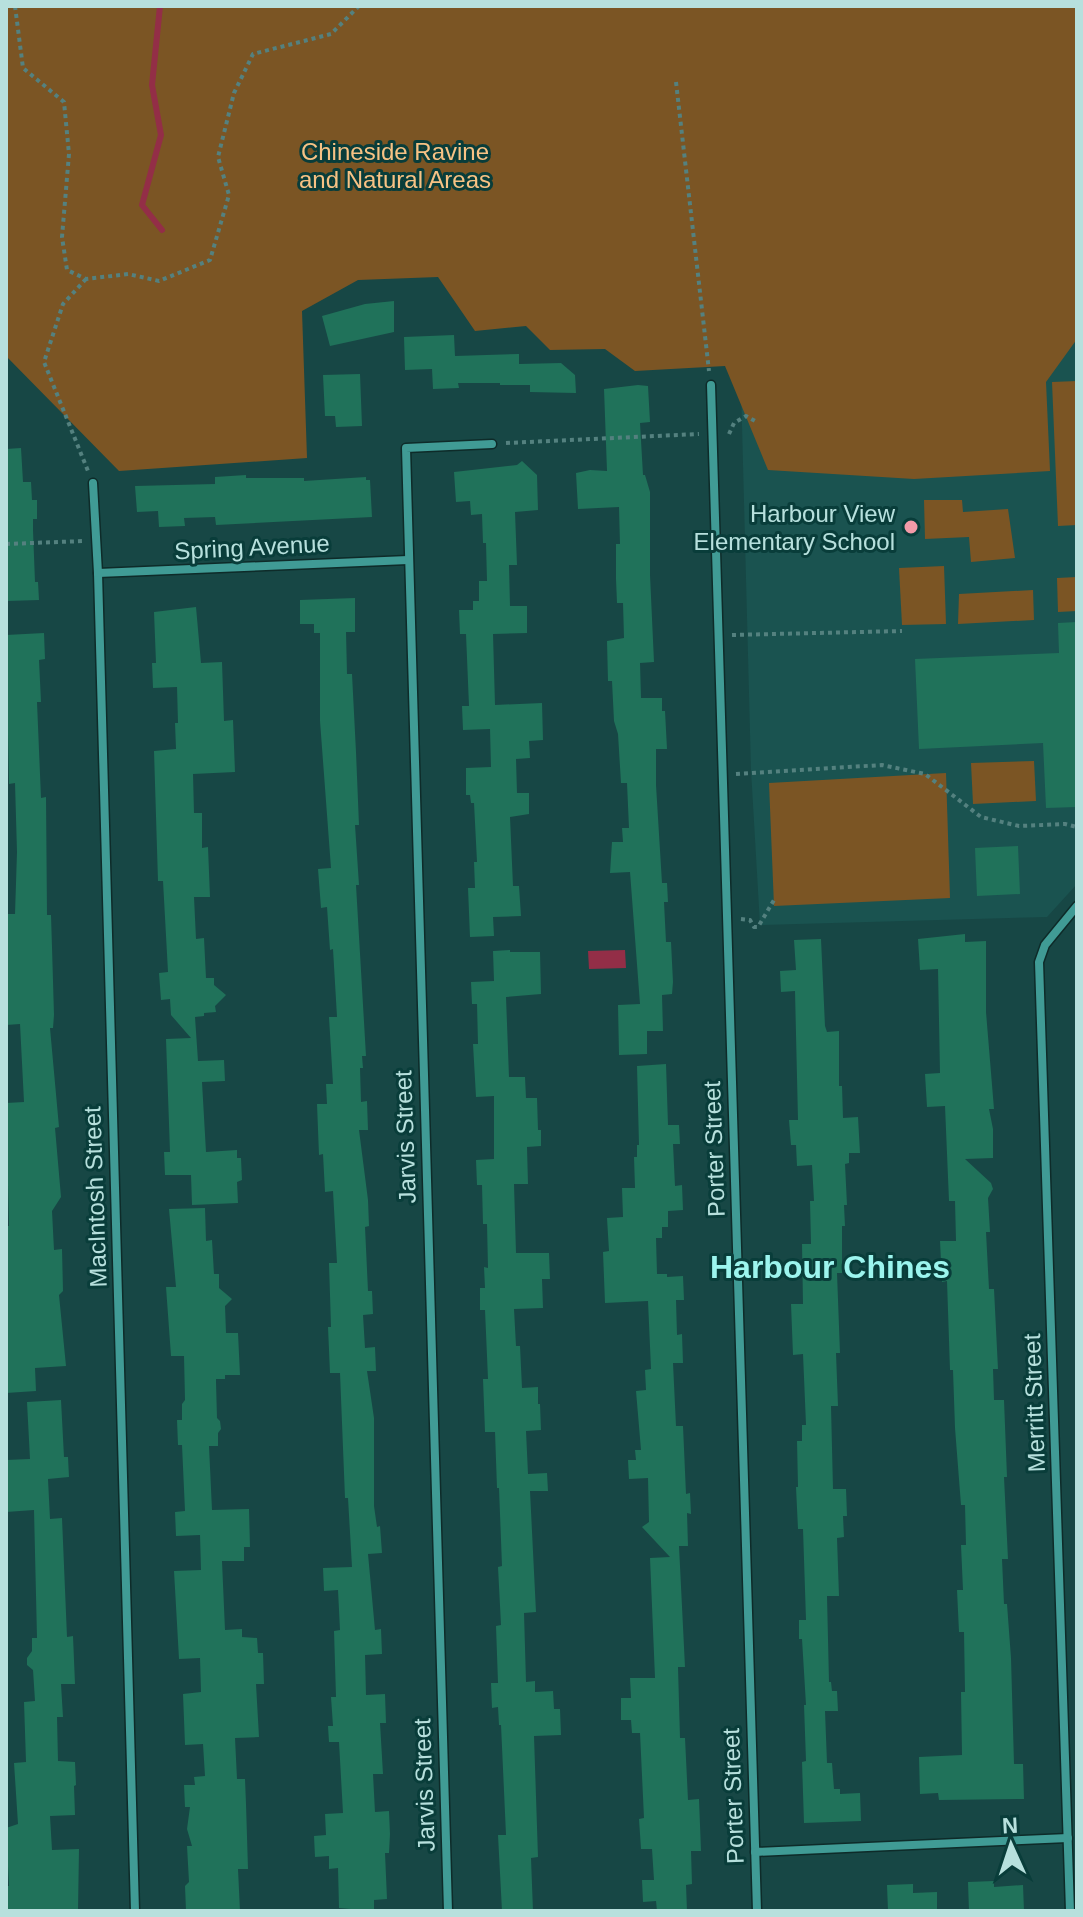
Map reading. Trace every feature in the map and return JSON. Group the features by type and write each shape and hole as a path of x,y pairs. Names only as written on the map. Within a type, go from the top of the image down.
{"street":[{"name":"Porter Street","path":"711,385 757,1911"},
{"name":"Jarvis Street","path":"448,1911 406,448 492,444"},
{"name":"MacIntosh Street","path":"93,483 135,1911"},
{"name":"Spring Avenue","path":"98,573 408,560"},
{"name":"Merritt Street","path":"1070,1911 1039,962 1045,945 1077,906"},
{"path":"755,1852 1068,1838"}],"path":[{"path":"15,6 23,68 64,102 69,154 62,237 67,270 86,279 128,274 159,281 210,260 229,195 218,157 234,93 253,54 331,34 359,6"},
{"path":"676,82 711,385"},
{"path":"86,279 63,304 44,362 93,483"},
{"path":"729,434 734,423 746,416 755,421"},
{"path":"492,444 699,434"},
{"path":"6,544 96,540"},
{"path":"717,636 902,631"},
{"path":"722,775 882,765 925,774 981,817 1019,826 1065,824 1077,827"},
{"path":"727,920 750,920 754,927 758,927 774,900"}],"shaded area":[{"name":"Harbour View Elementary School","path":"1077,280 1077,884 1047,917 760,925 751,770 739,310"},
{"path":"625,950 626,968 589,969 588,951"}],"green space":[{"name":"Chineside Ravine and Natural Areas","path":"6,6 1077,6 1077,339 1046,382 1050,471 914,479 768,470 725,366 635,371 605,349 550,350 526,326 475,331 438,277 358,280 302,311 307,458 119,471 6,356"},
{"path":"1077,381 1077,525 1058,526 1052,382"},
{"path":"924,500 962,500 963,512 1008,509 1015,558 971,562 969,537 925,539"},
{"path":"944,566 946,624 902,625 899,568"},
{"path":"1077,577 1077,611 1058,612 1057,578"},
{"path":"1033,590 1034,620 958,624 959,594"},
{"path":"1034,761 1036,801 973,804 971,763"},
{"path":"946,773 950,898 774,906 769,783"}],"building":[{"path":"394,301 394,332 330,346 322,316 365,304"},
{"path":"454,335 455,356 519,354 519,364 561,363 575,375 576,393 530,392 530,385 500,383 458,383 459,388 433,389 432,369 405,370 404,337"},
{"path":"360,374 362,426 336,427 335,416 325,416 323,375"},
{"path":"648,386 650,422 640,423 643,475 650,492 654,662 640,663 641,698 662,698 662,711 665,711 667,749 656,749 656,785 662,883 667,883 668,902 664,902 666,942 671,942 673,982 672,994 662,995 663,1031 647,1031 647,1054 619,1055 618,1005 640,1004 630,872 610,873 612,842 623,842 622,828 629,828 627,783 621,783 612,681 608,681 607,641 624,638 623,603 617,603 616,579 616,544 620,544 619,507 578,509 576,473 607,471 604,389"},
{"path":"21,448 23,482 31,482 32,500 37,500 37,519 33,519 33,530 35,582 38,582 39,600 6,601 6,449"},
{"path":"522,461 537,475 538,510 515,512 517,565 509,565 510,606 527,606 527,633 493,634 495,705 542,703 543,740 529,741 530,758 516,759 517,793 529,793 529,814 510,817 513,886 519,886 521,916 493,917 494,936 470,937 468,888 475,888 474,862 477,862 474,803 471,803 470,795 466,795 466,768 491,767 490,729 463,730 462,706 469,706 466,634 460,634 459,610 473,610 473,601 479,601 479,581 487,581 486,543 483,543 482,514 471,515 470,501 456,502 454,472 517,465"},
{"path":"246,475 246,478 304,478 304,481 366,477 370,480 372,517 216,525 215,517 184,518 185,526 159,527 158,511 137,512 135,486 215,484 215,477"},
{"path":"355,598 355,632 346,632 347,674 352,674 359,825 355,825 359,885 356,885 366,1056 362,1056 363,1068 360,1068 361,1102 367,1101 368,1130 359,1130 368,1200 369,1226 365,1227 368,1291 372,1291 373,1314 363,1315 365,1348 375,1347 376,1371 367,1371 374,1418 374,1506 377,1527 380,1526 382,1553 368,1554 375,1630 381,1629 382,1654 365,1655 366,1695 385,1694 386,1723 380,1723 383,1774 373,1774 375,1812 389,1811 390,1834 389,1853 385,1853 387,1899 374,1900 374,1911 339,1908 338,1868 329,1869 329,1856 315,1857 314,1836 326,1835 325,1814 343,1813 339,1742 329,1742 328,1726 333,1726 331,1697 336,1697 334,1631 340,1630 338,1590 324,1591 323,1568 352,1567 348,1498 345,1498 340,1373 330,1373 329,1263 337,1263 333,1191 325,1192 323,1154 319,1155 317,1104 327,1104 326,1084 333,1084 329,1017 337,1017 333,949 330,950 327,907 321,908 318,869 331,868 320,721 320,633 314,633 314,624 300,624 300,600"},
{"path":"196,607 201,663 222,662 224,721 233,720 235,772 193,774 194,813 202,813 202,848 208,847 210,897 194,897 196,939 204,938 206,978 214,978 214,985 226,995 215,1006 216,1012 195,1017 198,1061 224,1060 225,1081 202,1082 206,1152 237,1150 237,1158 241,1158 242,1180 237,1182 238,1203 192,1205 191,1175 165,1175 164,1152 170,1152 166,1039 191,1038 171,1015 170,999 161,1000 159,973 168,972 163,881 158,881 154,751 176,749 175,723 178,723 177,687 153,688 152,663 156,663 154,612"},
{"path":"1077,622 1077,807 1046,808 1043,743 919,749 915,659 1059,653 1058,623"},
{"path":"44,633 45,659 39,660 41,702 37,702 41,798 46,797 47,915 51,915 54,1015 53,1028 50,1028 59,1127 55,1128 61,1197 52,1211 54,1250 62,1249 63,1291 59,1295 66,1366 35,1368 36,1391 6,1393 6,1226 9,1226 6,1103 24,1102 20,1024 6,1025 6,914 15,914 17,852 15,783 9,784 6,635"},
{"path":"1018,846 1020,894 977,896 975,848"},
{"path":"965,934 965,942 986,941 986,1012 994,1109 989,1109 993,1158 965,1159 991,1183 993,1189 988,1198 990,1232 986,1232 989,1289 994,1289 998,1369 993,1369 994,1400 1004,1400 1008,1559 1002,1559 1004,1604 1007,1604 1011,1658 1014,1764 1023,1764 1024,1799 939,1800 938,1793 920,1794 919,1757 962,1755 964,1632 959,1632 957,1590 963,1590 961,1545 966,1545 953,1370 950,1370 947,1281 942,1282 940,1241 956,1241 955,1201 949,1201 945,1106 927,1107 925,1074 940,1073 938,969 920,970 918,939"},
{"path":"821,939 825,1026 827,1032 839,1031 839,1086 842,1086 843,1118 858,1117 860,1153 849,1153 849,1163 845,1164 847,1205 844,1205 845,1226 842,1226 842,1273 837,1273 840,1353 836,1353 838,1406 831,1406 833,1489 846,1489 847,1516 843,1516 844,1537 837,1538 839,1596 827,1596 829,1682 832,1691 837,1691 838,1711 825,1711 827,1763 832,1763 834,1789 840,1789 840,1794 860,1793 861,1821 804,1823 802,1762 806,1761 806,1705 799,1620 806,1620 803,1529 798,1529 796,1487 797,1441 802,1441 802,1425 806,1425 803,1354 793,1355 791,1304 803,1304 802,1244 811,1244 810,1201 814,1201 812,1165 797,1166 796,1145 791,1145 789,1120 798,1120 795,991 781,992 780,971 796,970 794,940"},
{"path":"493,951 540,952 541,994 506,997 509,1077 525,1077 526,1098 537,1098 538,1130 541,1130 541,1146 527,1147 528,1184 514,1184 516,1253 549,1253 550,1279 542,1279 543,1308 514,1309 522,1388 538,1387 540,1404 541,1430 526,1431 528,1474 547,1473 548,1491 530,1491 536,1612 524,1613 526,1682 535,1681 535,1692 553,1691 554,1709 560,1709 561,1735 534,1736 538,1857 531,1858 533,1911 502,1911 498,1835 506,1835 501,1725 498,1707 492,1708 491,1683 498,1683 496,1626 501,1625 498,1567 502,1566 495,1432 485,1432 483,1379 488,1379 485,1310 480,1310 480,1288 485,1288 484,1267 488,1268 487,1224 483,1224 482,1185 477,1185 476,1160 494,1159 494,1096 476,1097 473,1044 478,1044 477,1004 472,1004 471,982 494,981"},
{"path":"666,1064 668,1125 679,1125 680,1144 673,1144 675,1186 682,1185 683,1210 668,1211 668,1227 662,1227 662,1238 656,1238 657,1274 683,1276 684,1300 676,1300 677,1335 682,1334 683,1363 673,1363 676,1426 683,1426 686,1494 690,1493 691,1514 687,1513 688,1546 679,1546 685,1667 678,1667 680,1738 685,1738 688,1800 699,1799 701,1851 691,1851 692,1884 686,1885 687,1911 657,1911 656,1901 643,1902 642,1880 654,1880 652,1849 641,1849 639,1819 644,1818 640,1733 632,1733 631,1720 621,1720 621,1698 631,1698 630,1678 655,1678 650,1558 670,1557 642,1527 649,1522 648,1478 629,1479 628,1460 636,1460 635,1450 641,1450 636,1391 646,1390 645,1370 651,1369 648,1301 605,1303 603,1252 609,1251 607,1218 623,1217 622,1188 635,1188 634,1157 637,1157 639,1145 637,1066"},
{"path":"205,1208 206,1241 212,1240 214,1274 219,1274 219,1288 232,1299 225,1306 226,1333 238,1333 240,1375 225,1375 225,1379 216,1379 217,1418 221,1429 218,1446 209,1446 212,1510 249,1509 250,1547 244,1547 244,1561 222,1561 225,1630 242,1629 242,1637 257,1638 258,1653 263,1653 264,1684 256,1684 259,1737 235,1738 237,1779 245,1779 248,1869 238,1869 240,1911 186,1911 185,1886 189,1882 187,1846 192,1846 187,1829 190,1807 185,1807 184,1785 195,1785 194,1777 205,1776 203,1744 185,1745 183,1694 201,1692 200,1658 179,1659 174,1571 201,1570 200,1535 176,1536 175,1512 185,1511 182,1445 178,1445 177,1420 182,1420 185,1400 184,1356 171,1356 166,1287 176,1287 169,1209"},
{"path":"61,1400 64,1457 68,1457 69,1477 48,1479 50,1519 62,1518 67,1637 73,1636 75,1684 61,1684 63,1717 57,1717 58,1761 75,1762 76,1785 75,1815 50,1816 52,1850 79,1849 78,1911 6,1911 6,1886 9,1886 6,1828 18,1824 14,1763 26,1762 24,1702 35,1701 33,1670 27,1665 27,1658 32,1651 32,1638 37,1638 34,1510 6,1512 6,1460 30,1459 27,1402"},
{"path":"994,1881 994,1887 1023,1885 1024,1911 969,1911 968,1882"},
{"path":"913,1884 913,1893 937,1892 937,1911 888,1911 887,1885"}],"waterway":[{"path":"160,6 152,85 161,135 142,205 162,230"}],"place":[{"name":"Harbour View Elementary School","path":"911,527"}],"district":[{"name":"Harbour Chines","path":"830,1267"}]}
